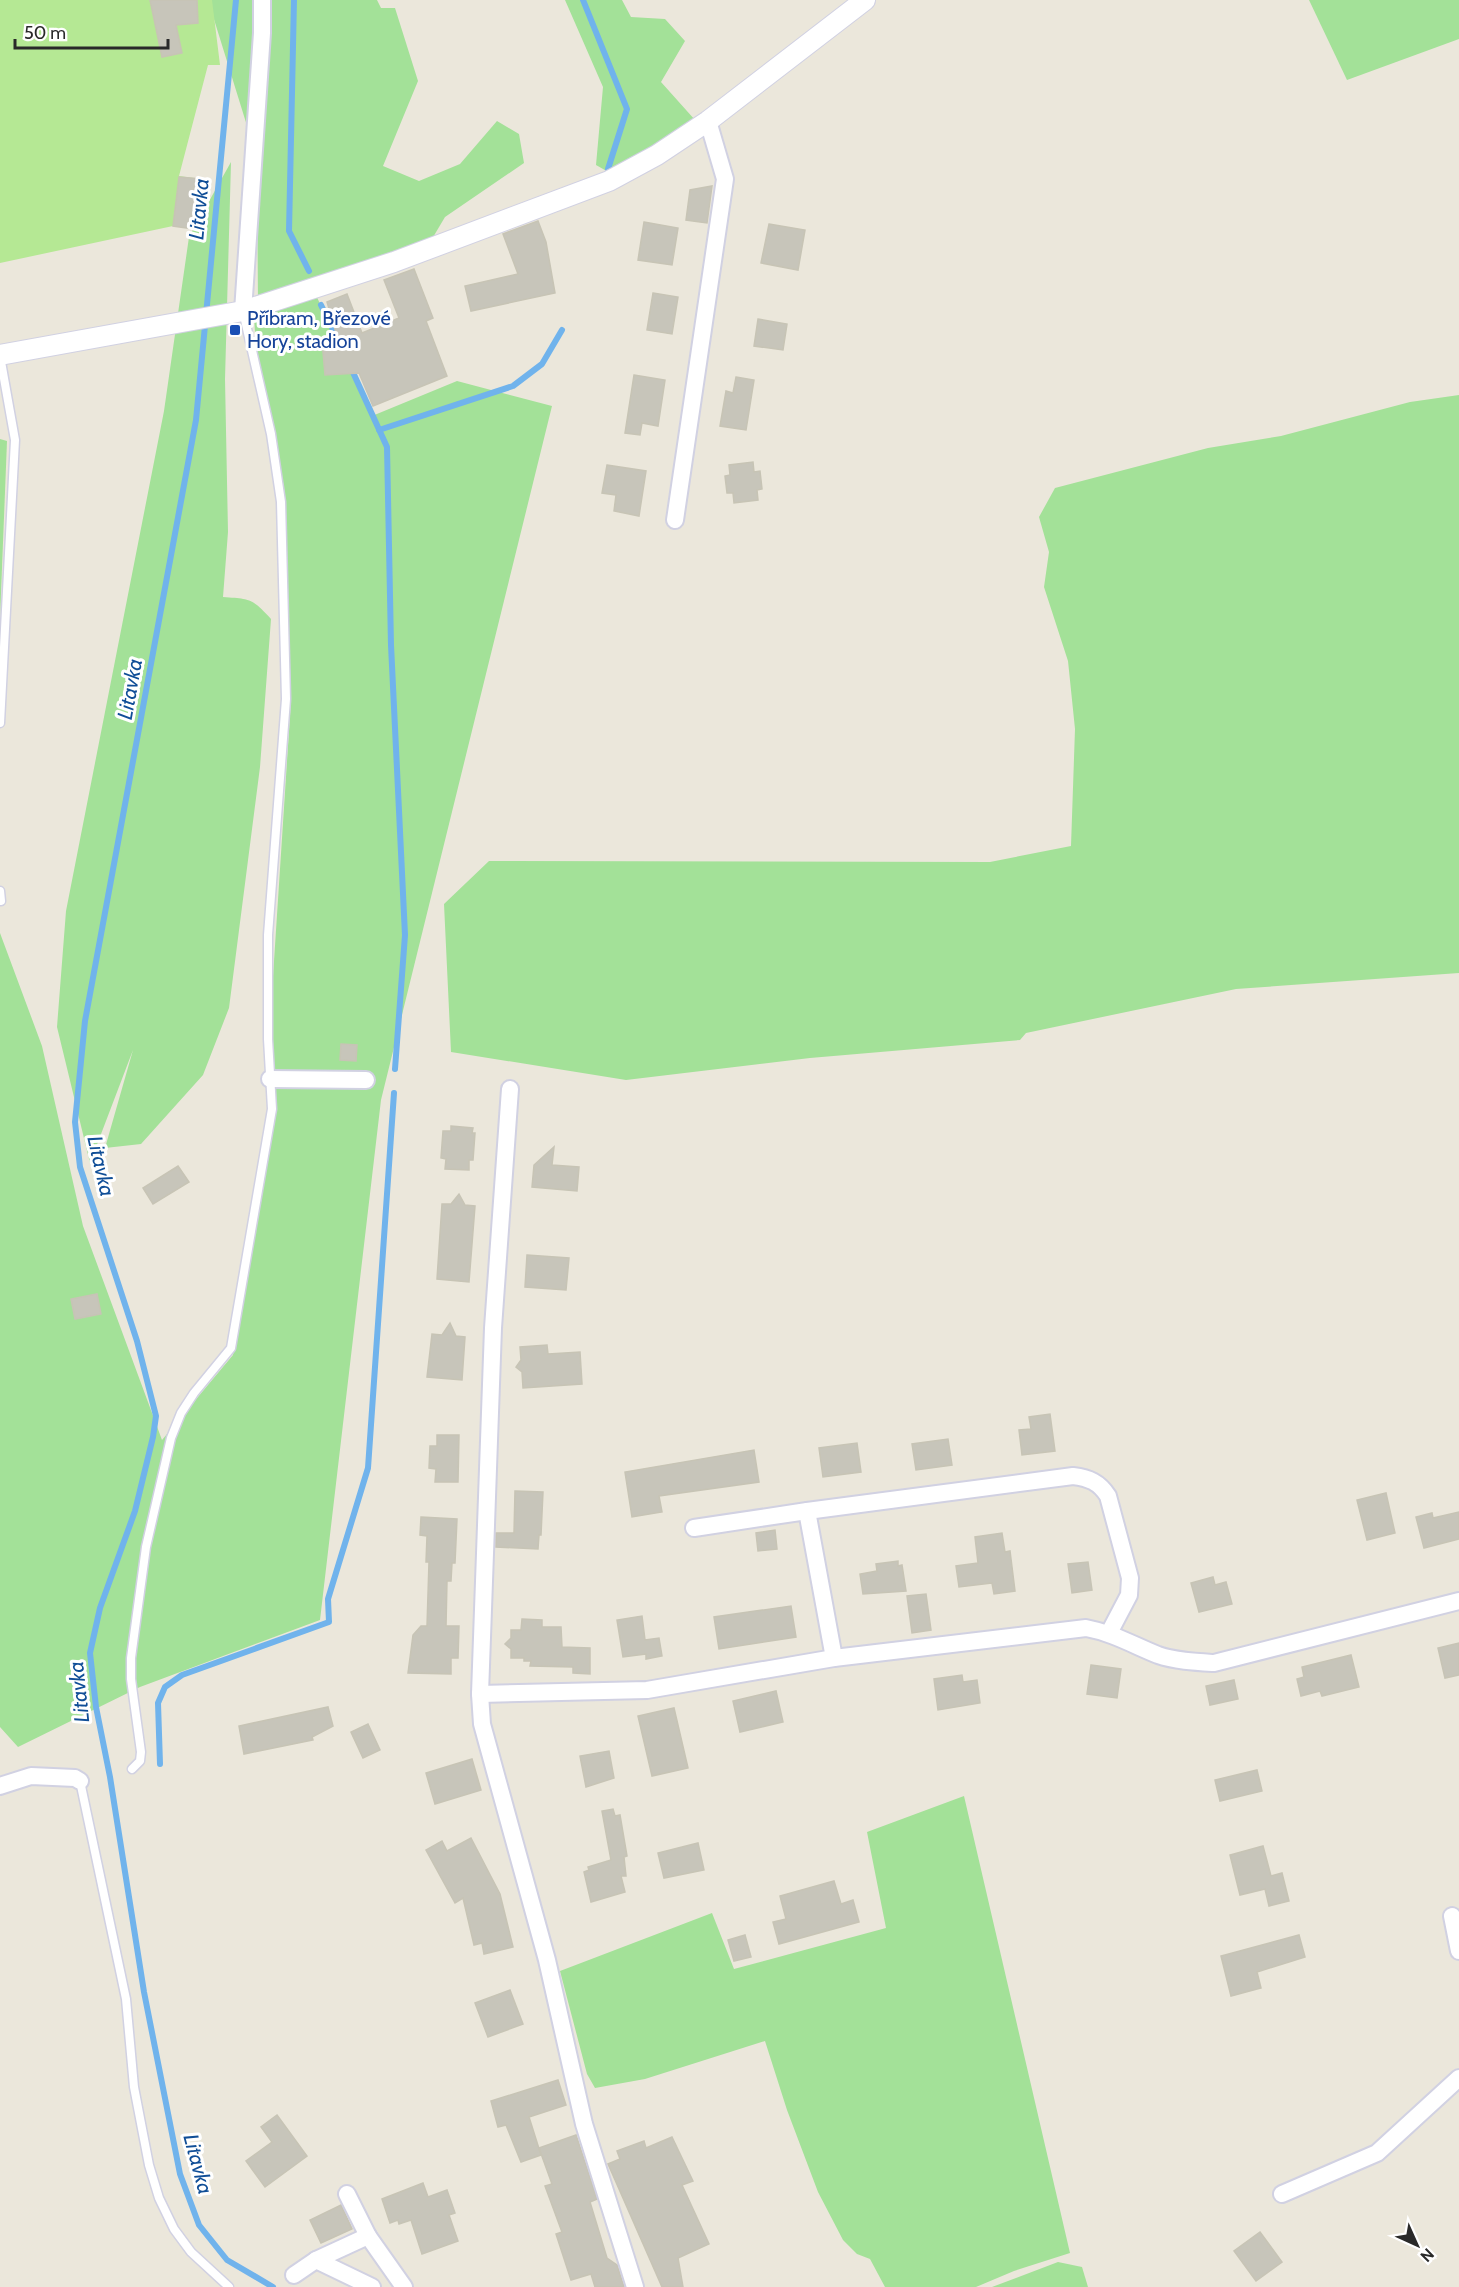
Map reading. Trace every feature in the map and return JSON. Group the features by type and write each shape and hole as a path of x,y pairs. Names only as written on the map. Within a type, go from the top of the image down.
{"street":[{"path":"243,311 262,33 262,0"},
{"path":"0,355 243,311 394,262 609,181 657,155 708,121 865,0"},
{"path":"675,520 725,179 708,121"},
{"path":"270,1079 366,1080"},
{"path":"510,1089 493,1328 480,1694 482,1724 488,1753 547,1960 584,2124 635,2287"},
{"path":"694,1528 1073,1476 1087,1478 1101,1486 1108,1496 1131,1578 1129,1595 1109,1633"},
{"path":"807,1511 834,1658"},
{"path":"480,1694 647,1690 834,1658 1086,1628 1109,1633 1159,1655 1214,1663 1459,1601"},
{"path":"0,1786 32,1776 75,1778 80,1781"},
{"path":"1452,1916 1459,1951"},
{"path":"1282,2194 1377,2153 1459,2078"},
{"path":"347,2194 368,2236 404,2287"},
{"path":"294,2275 316,2260 368,2236"},
{"path":"316,2260 372,2287"}],"lane":[{"path":"132,1769 140,1761 141,1752 131,1679 131,1658 146,1547 171,1438 181,1413 194,1393 231,1348 272,1109 268,935 286,699 281,502 271,434 243,311"},
{"path":"0,355 15,440 0,723"},
{"path":"0,891 1,901"},
{"path":"80,1781 126,1999 134,2087 149,2165 159,2198 174,2229 191,2252 229,2287"}],"green space":[{"path":"0,0 212,0 220,65 208,65 179,176 201,179 193,229 173,226 0,263"},
{"path":"208,0 377,0 381,8 395,8 418,81 383,166 419,181 460,164 497,121 519,134 524,163 445,217 426,249 258,307 257,158"},
{"path":"565,0 622,0 631,17 665,19 685,41 661,82 695,120 626,182 596,165 603,87"},
{"path":"1309,0 1459,0 1459,39 1347,80"},
{"path":"231,162 225,379 228,532 223,597 239,598 255,603 271,619 260,767 229,1008 203,1075 141,1144 105,1148 133,1050 90,1163 57,1027 66,911 164,411 189,237"},
{"path":"315,293 372,416 457,381 552,406 381,1100 320,1620 140,1687 18,1747 0,1727 0,933 42,1046 83,1226 162,1440 233,1355 276,1109 269,1038 291,700 284,487 257,373 254,313"},
{"path":"1459,395 1459,973 1236,989 1026,1033 1020,1040 810,1058 626,1080 451,1052 444,904 489,861 990,862 1071,846 1075,729 1068,661 1044,587 1049,552 1039,517 1055,488 1208,448 1281,436 1410,402"},
{"path":"0,439 7,441 0,619"},
{"path":"964,1796 1070,2253 1014,2271 976,2287 885,2287 870,2259 857,2254 843,2240 818,2192 787,2110 765,2041 645,2079 595,2088 587,2074 560,1971 712,1913 734,1969 886,1928 867,1832"},
{"path":"1058,2262 1082,2267 1088,2287 992,2287"}],"building":[{"path":"150,0 197,0 198,23 176,25 182,53 162,57"},
{"path":"179,177 201,179 193,229 173,226"},
{"path":"712,186 707,223 686,220 690,190"},
{"path":"538,221 546,242 555,293 471,311 465,286 518,274 503,234"},
{"path":"644,222 678,228 672,265 638,260"},
{"path":"769,224 805,230 798,270 761,263"},
{"path":"414,269 433,318 426,321 447,376 373,406 359,373 325,375 322,340 337,336 327,302 347,294 362,333 399,318 384,280"},
{"path":"653,293 678,297 672,334 647,330"},
{"path":"758,319 787,324 783,350 754,346"},
{"path":"634,375 665,380 658,426 642,423 640,435 625,433"},
{"path":"736,377 754,380 746,430 720,426 726,391 733,393"},
{"path":"753,462 754,472 760,471 762,489 757,490 758,500 734,503 733,493 727,493 725,476 730,475 729,465"},
{"path":"607,465 646,471 639,516 614,511 616,495 602,493"},
{"path":"341,1044 357,1045 356,1061 340,1060"},
{"path":"451,1126 473,1128 472,1133 475,1133 473,1160 469,1160 469,1170 445,1169 446,1159 441,1158 443,1131 451,1131"},
{"path":"554,1147 552,1165 579,1167 577,1191 532,1187 534,1165"},
{"path":"178,1166 189,1182 153,1204 143,1188"},
{"path":"459,1194 465,1205 475,1206 469,1282 437,1279 442,1204 451,1204"},
{"path":"527,1255 569,1258 566,1290 525,1287"},
{"path":"97,1294 101,1314 75,1319 71,1299"},
{"path":"450,1323 456,1336 465,1337 462,1380 427,1377 432,1334 442,1335"},
{"path":"547,1345 548,1354 580,1352 582,1384 523,1388 522,1372 516,1367 521,1360 520,1347"},
{"path":"1050,1414 1055,1451 1022,1455 1019,1430 1031,1429 1029,1417"},
{"path":"437,1435 459,1435 458,1482 435,1482 436,1469 429,1468 430,1446 437,1446"},
{"path":"948,1439 952,1465 916,1470 912,1444"},
{"path":"857,1443 861,1472 823,1477 819,1448"},
{"path":"754,1450 759,1482 659,1496 662,1512 632,1517 625,1472"},
{"path":"515,1491 543,1492 538,1549 496,1547 496,1533 514,1533"},
{"path":"1386,1493 1395,1533 1367,1540 1357,1500"},
{"path":"1459,1512 1459,1539 1424,1548 1416,1517 1432,1513 1433,1518"},
{"path":"421,1517 457,1519 455,1563 452,1563 451,1581 447,1581 446,1626 459,1626 458,1658 451,1658 451,1674 408,1673 413,1635 421,1626 427,1626 429,1562 426,1562 427,1536 420,1535"},
{"path":"775,1530 777,1549 758,1551 756,1533"},
{"path":"1002,1533 1005,1552 1010,1551 1015,1591 994,1594 992,1583 959,1587 956,1566 978,1563 975,1537"},
{"path":"898,1561 898,1566 902,1565 906,1591 863,1594 860,1574 877,1571 876,1564"},
{"path":"1088,1562 1092,1590 1072,1593 1068,1564"},
{"path":"1213,1577 1215,1585 1226,1582 1232,1604 1199,1612 1191,1583"},
{"path":"926,1594 931,1630 912,1633 907,1596"},
{"path":"791,1606 796,1637 719,1649 714,1617"},
{"path":"642,1616 645,1640 659,1638 662,1656 646,1659 646,1654 623,1657 617,1620"},
{"path":"522,1619 542,1620 542,1627 561,1627 562,1647 590,1648 590,1674 573,1673 573,1667 530,1666 531,1661 524,1661 524,1658 511,1658 511,1649 505,1644 511,1638 511,1630 521,1630"},
{"path":"1459,1643 1459,1675 1445,1678 1438,1648"},
{"path":"1351,1655 1359,1687 1322,1696 1320,1691 1301,1696 1297,1679 1304,1677 1302,1667"},
{"path":"1091,1665 1121,1669 1117,1698 1087,1694"},
{"path":"962,1675 963,1682 977,1680 980,1703 938,1710 934,1679"},
{"path":"1234,1680 1238,1699 1210,1705 1206,1686"},
{"path":"776,1691 783,1722 740,1732 733,1701"},
{"path":"328,1707 333,1726 312,1737 313,1740 244,1754 239,1726"},
{"path":"674,1708 688,1768 652,1776 638,1716"},
{"path":"368,1724 380,1750 363,1758 351,1732"},
{"path":"609,1751 614,1778 586,1787 580,1756"},
{"path":"472,1759 481,1790 435,1804 426,1773"},
{"path":"1257,1770 1262,1791 1220,1801 1215,1780"},
{"path":"613,1809 615,1816 620,1815 627,1856 624,1857 626,1876 621,1876 625,1892 591,1902 584,1872 589,1870 588,1867 611,1860 602,1811"},
{"path":"471,1838 500,1894 513,1947 484,1954 482,1943 474,1945 463,1898 455,1903 426,1850 442,1841 447,1851"},
{"path":"698,1843 704,1870 664,1878 658,1853"},
{"path":"1263,1846 1271,1876 1282,1873 1289,1901 1269,1906 1265,1889 1240,1895 1230,1855"},
{"path":"834,1881 841,1904 853,1900 859,1922 779,1944 773,1922 786,1919 780,1896"},
{"path":"745,1935 751,1957 734,1961 728,1940"},
{"path":"1299,1935 1305,1957 1257,1972 1261,1988 1231,1996 1221,1956"},
{"path":"510,1990 523,2024 488,2037 475,2003"},
{"path":"558,2080 566,2105 529,2117 541,2155 521,2162 506,2125 498,2127 491,2101"},
{"path":"277,2115 307,2156 265,2187 246,2161 272,2142 261,2127"},
{"path":"576,2135 597,2199 590,2202 607,2258 617,2265 624,2287 595,2287 591,2274 571,2280 556,2234 562,2232 545,2186 552,2184 539,2148"},
{"path":"672,2137 693,2181 682,2185 709,2244 678,2258 683,2287 662,2287 608,2164 620,2159 617,2151 644,2141 646,2148"},
{"path":"423,2183 428,2197 447,2190 455,2213 449,2215 458,2241 422,2254 411,2220 399,2224 398,2220 390,2223 382,2199"},
{"path":"341,2205 352,2229 321,2243 310,2220"},
{"path":"1260,2232 1282,2262 1256,2281 1234,2251"}],"waterway":[{"name":"Litavka","path":"236,0 196,420 85,1021 75,1122 80,1167 137,1341 156,1416 135,1511 100,1608 90,1653 96,1707 110,1777 144,1992 180,2174 199,2225 227,2260 273,2287"},
{"path":"294,0 289,231 309,271"},
{"path":"583,0 627,109 608,169"},
{"path":"321,305 339,342"},
{"path":"379,430 513,386 542,364 562,330"},
{"path":"351,368 387,447 391,645 405,935 395,1069"},
{"path":"160,1764 158,1703 165,1687 182,1675 329,1622 328,1599 368,1468 394,1093"}],"place":[{"name":"Příbram, Březové Hory, stadion","path":"235,330"}]}
